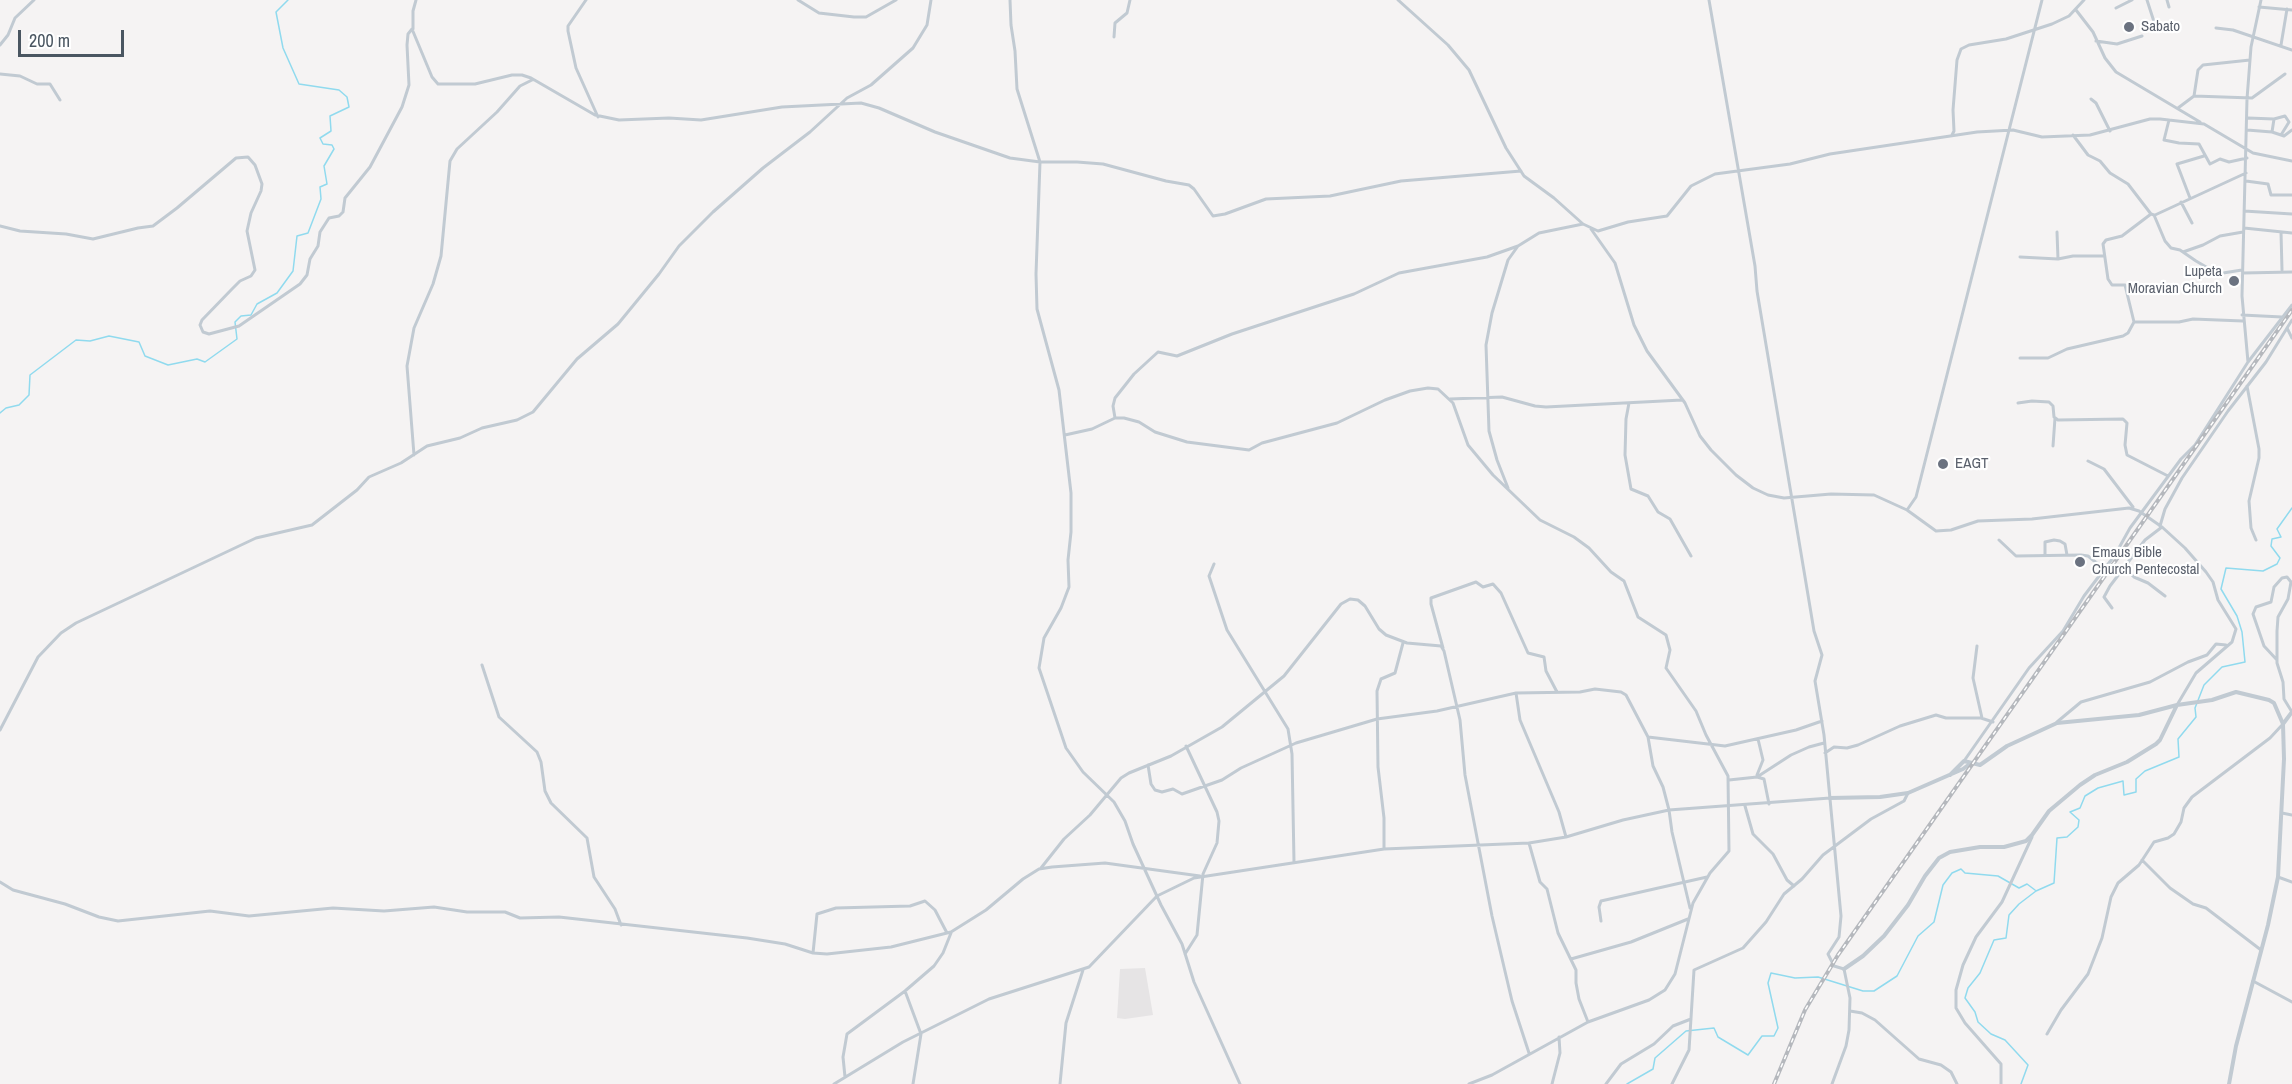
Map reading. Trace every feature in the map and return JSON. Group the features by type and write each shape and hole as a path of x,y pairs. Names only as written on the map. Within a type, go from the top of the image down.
{"street":[{"path":"0,45 8,36 15,18 34,0"},
{"path":"416,0 413,11 416,43 432,77 438,84 475,84 512,75 534,80 598,117 615,120 669,118 701,120 782,107 843,103 874,106 1010,158 1040,162 1103,164 1186,184 1194,189 1214,216 1266,199 1330,196 1401,181 1521,171"},
{"path":"586,0 567,31 576,68 598,117"},
{"path":"798,0 819,13 866,17 896,0"},
{"path":"0,730 38,657 71,626 256,538 312,525 357,490 369,477 414,455 430,444 460,438 482,428 517,420 533,412 576,361 621,320 685,239 756,174 794,146 847,98 871,85 913,48 927,25 932,0"},
{"path":"1010,0 1017,89 1040,162 1036,299 1044,338 1059,390 1071,493 1068,560 1070,582 1061,609 1042,644 1039,668 1066,747 1083,772 1107,795 1125,821 1157,896 1176,930 1194,982 1240,1084"},
{"path":"1114,37 1115,23 1127,13 1130,0"},
{"path":"1398,0 1448,45 1469,70 1506,148 1529,181 1590,228 1604,230 1628,222 1666,216 1686,190 1715,174 1793,163 1830,154 1951,135 2010,130 2040,137 2090,135 2150,119 2204,124"},
{"path":"1709,0 1813,625 1822,655 1815,681 1822,721 1841,924 1839,937 1829,949 1828,954 1834,966 1844,969"},
{"path":"1907,510 1916,497 2042,0"},
{"path":"1951,135 1954,130 1953,110 1957,60 1961,49 1969,45 2000,41 2066,19 2084,0"},
{"path":"2116,8 2132,0"},
{"path":"2147,0 2157,31"},
{"path":"2167,0 2169,7"},
{"path":"2248,362 2242,315 2247,99 2253,37 2261,0"},
{"path":"2259,7 2292,10"},
{"path":"2281,46 2287,9"},
{"path":"2076,10 2091,29 2105,58 2116,72 2247,150 2292,161"},
{"path":"2216,28 2291,48"},
{"path":"0,226 20,231 66,234 91,239 153,226 236,158 248,157 255,165 262,184 247,231 255,270 251,276 231,289 202,320 200,326 203,332 208,334 239,326 300,284 307,275 309,261 318,246 318,236 323,226 329,218 339,216 343,212 345,198 370,167 402,107 410,85 407,45 409,32 413,29"},
{"path":"2096,41 2118,44 2142,36"},
{"path":"2194,96 2198,70 2203,65 2250,60"},
{"path":"0,74 20,76 37,84 50,84 60,100"},
{"path":"2178,108 2194,96 2247,99 2262,93 2285,74"},
{"path":"414,455 407,366 414,328 433,284 441,256 450,161 458,149 498,111 518,87 534,80"},
{"path":"2091,99 2110,131"},
{"path":"2247,118 2274,119 2284,116 2288,120 2287,128 2280,135"},
{"path":"2272,132 2274,119"},
{"path":"2169,120 2164,140 2179,144 2198,143 2210,164 2220,159 2229,162 2247,158"},
{"path":"2247,130 2280,135 2285,135 2292,130"},
{"path":"2073,135 2088,155 2100,161 2110,173 2128,184 2153,215 2167,244 2173,249 2183,252 2201,265 2218,272 2282,270 2292,272"},
{"path":"2190,198 2177,164 2204,156"},
{"path":"2020,358 2048,358 2067,349 2128,333 2134,322 2126,287 2123,284 2110,283 2106,271 2104,242 2122,236 2153,215 2246,173"},
{"path":"2246,181 2268,184 2270,194 2292,195"},
{"path":"2181,202 2192,223"},
{"path":"2244,211 2292,214"},
{"path":"1115,418 1114,402 1121,390 1145,362 1158,352 1177,356 1224,337 1354,294 1405,271 1488,257 1518,246 1539,233 1583,224"},
{"path":"1590,228 1615,263 1630,314 1642,343 1682,400 1704,441 1747,485 1768,495 1792,497 1869,495 1907,510 1928,527 1941,531 1978,521 2032,519 2134,508"},
{"path":"2183,252 2220,236 2244,230 2292,233"},
{"path":"2057,232 2058,259"},
{"path":"2281,232 2282,270"},
{"path":"1509,490 1489,431 1487,328 1505,267 1510,255 1518,246"},
{"path":"2020,257 2058,259 2073,256 2104,256"},
{"path":"1950,775 1964,761 1993,722 2032,664 2062,631 2168,476 2195,445 2248,362 2292,305"},
{"path":"2242,315 2283,317"},
{"path":"2134,322 2179,322 2193,319 2243,321"},
{"path":"2112,608 2104,596 2115,578 2149,536 2161,526 2165,508 2182,478 2266,362 2292,320"},
{"path":"2286,328 2292,338"},
{"path":"2247,386 2259,449 2259,458 2248,501 2251,528 2256,540"},
{"path":"1065,435 1092,429 1115,418 1134,420 1155,432 1194,444 1249,450 1337,423 1385,400 1418,389 1434,388 1450,399 1468,445 1493,475 1540,520 1586,545 1611,572 1624,581 1638,617 1666,635 1670,650 1666,666 1696,711 1727,772 1729,851 1707,877 1691,910 1675,974 1665,990 1649,1000 1588,1022 1529,1053 1482,1082 1469,1084"},
{"path":"1450,399 1509,398 1541,407 1682,400"},
{"path":"2018,404 2042,400 2053,406 2055,418 2053,446"},
{"path":"1629,403 1625,455 1630,489 1648,496 1658,512 1670,519 1690,556"},
{"path":"2055,418 2126,420 2127,455 2168,476"},
{"path":"2001,1084 2001,1064 1965,1023 1956,1008 1955,1000 1961,972 1976,937 1997,910 2032,835 2049,811 2080,784 2127,762 2156,744 2196,673 2228,645 2235,635 2235,627 2218,600 2211,579 2185,548 2161,526 2134,508 2104,469 2088,461"},
{"path":"1999,540 2016,556 2088,556 2095,563 2106,566"},
{"path":"2045,555 2044,542 2054,540 2062,542 2067,555"},
{"path":"1214,564 1209,576 1227,630 1264,693 1286,725 1291,746 1294,862"},
{"path":"2124,568 2165,596"},
{"path":"2047,1034 2061,1010 2088,974 2100,944 2115,887 2142,860 2154,842 2174,834 2181,822 2184,808 2192,797 2271,738 2292,712 2284,699 2283,682 2277,668 2278,617 2288,598 2291,582 2287,577 2282,578 2274,587 2271,602 2256,607 2253,614 2260,639 2267,651 2277,660"},
{"path":"1529,1053 1509,989 1465,775 1461,727 1448,661 1431,598 1476,582 1483,587 1493,584 1501,593 1527,653 1544,657 1546,671 1557,692"},
{"path":"0,882 13,890 118,921 210,911 249,916 333,908 384,911 434,907 467,912 505,912 520,918 551,917 774,942 795,946 813,953 827,954 879,949 949,932 986,910 1017,883 1039,869 1121,778 1170,756 1221,728 1284,676 1335,611 1347,600 1353,598 1362,602 1383,633 1403,643 1443,648"},
{"path":"1384,849 1385,829 1378,767 1378,685 1383,677 1395,673 1403,643"},
{"path":"1964,761 1981,764 2007,746 2056,723 2081,702 2150,682 2188,662 2207,655 2216,644 2228,645"},
{"path":"1977,646 1973,678 1982,718"},
{"path":"482,665 499,717 532,746 539,756 544,786 551,803 587,838 594,877 615,909 621,925"},
{"path":"1148,765 1152,784 1157,791 1173,789 1182,794 1204,787 1291,746 1377,719 1428,713 1516,693 1580,692 1595,689 1624,693 1648,737 1653,766 1669,810 1691,910"},
{"path":"1516,693 1520,720 1559,812 1566,837"},
{"path":"2056,723 2139,715 2231,693 2243,693 2272,701 2280,714 2283,724 2284,777 2278,877 2272,910 2236,1046 2229,1084"},
{"path":"1825,753 1834,747 1847,748 1858,745 1900,726 1936,715 1946,718 1982,718 1993,722"},
{"path":"1648,737 1725,746 1802,729 1822,721"},
{"path":"1757,777 1763,760 1758,739"},
{"path":"1757,777 1791,755 1824,743"},
{"path":"1185,954 1197,935 1201,876 1217,843 1220,821 1186,746"},
{"path":"1039,869 1062,865 1105,863 1201,876 1384,849 1529,843 1566,837 1623,820 1669,810 1830,798 1880,797 1908,793 1950,775 1971,763"},
{"path":"1728,780 1757,777 1765,780 1769,804"},
{"path":"1672,1084 1689,1050 1694,970 1743,948 1766,922 1784,894 1834,845 1871,819 1904,801 1908,793"},
{"path":"1745,806 1753,834 1770,851 1787,880 1794,886"},
{"path":"2282,813 2292,815"},
{"path":"1844,969 1863,956 1884,936 1908,905 1931,867 1942,855 1980,847 2001,848 2014,845 2032,835"},
{"path":"1529,843 1541,883 1547,890 1558,933 1576,970 1579,999 1588,1022"},
{"path":"2142,860 2170,888 2195,905 2204,907 2261,950"},
{"path":"834,1084 921,1034 989,999 1083,970 1095,962 1157,896 1181,883 1201,876"},
{"path":"1601,921 1599,907 1601,901 1707,877"},
{"path":"2278,877 2292,882"},
{"path":"813,953 817,914 836,908 910,906 926,901 935,910 949,932 943,953 934,966 905,991 847,1034 843,1057 844,1077"},
{"path":"1571,959 1630,942 1688,919"},
{"path":"1832,1084 1846,1046 1850,1011 1850,998 1844,969"},
{"path":"1060,1084 1066,1023 1083,970"},
{"path":"2253,981 2292,1002"},
{"path":"905,991 921,1034 913,1084"},
{"path":"1850,1011 1862,1013 1875,1020 1919,1059 1951,1072 1957,1084"},
{"path":"1606,1084 1621,1064 1654,1044 1673,1026 1692,1019"},
{"path":"1552,1084 1559,1060 1559,1037"}],"shaded area":[{"path":"1145,968 1153,1015 1117,1018 1120,969"}],"waterway":[{"path":"0,413 6,408 19,405 29,395 30,375 76,340 90,341 109,336 139,342 145,356 168,365 197,359 205,362 237,339 235,322 241,316 251,315 257,304 277,293 293,271 297,236 308,233 321,199 320,187 327,184 324,166 334,149 332,145 323,144 320,138 331,131 330,116 349,107 347,97 339,90 299,84 283,48 276,12 288,0"},
{"path":"2021,1084 2028,1065 2005,1040 1991,1034 1978,1022 1975,1012 1965,998 1968,988 1980,973 1994,940 2006,938 2009,915 2036,891 2054,883 2057,838 2067,837 2078,827 2079,820 2070,812 2080,808 2085,796 2098,788 2123,781 2124,795 2136,792 2136,779 2145,771 2179,757 2178,739 2196,717 2195,708 2204,685 2222,667 2245,662 2242,632 2237,616 2221,589 2226,568 2263,571 2277,564 2280,558 2271,546 2272,539 2281,537 2277,529 2292,508"},
{"path":"1627,1084 1653,1069 1655,1058 1686,1031 1714,1028 1718,1037 1748,1055 1762,1036 1774,1036 1778,1028 1768,983 1771,973 1795,978 1818,977 1863,991 1874,991 1897,976 1918,936 1934,922 1943,885 1952,873 1961,869 1965,873 1998,876 2019,888 2027,884 2035,890"}],"railway":[{"path":"1774,1084 1805,1010 1838,955 2292,310"}],"place":[{"name":"Sabato","path":"2129,27"},
{"name":"Lupeta Moravian Church","path":"2234,281"},
{"name":"EAGT","path":"1943,464"},
{"name":"Emaus Bible Church Pentecostal","path":"2080,562"}]}
